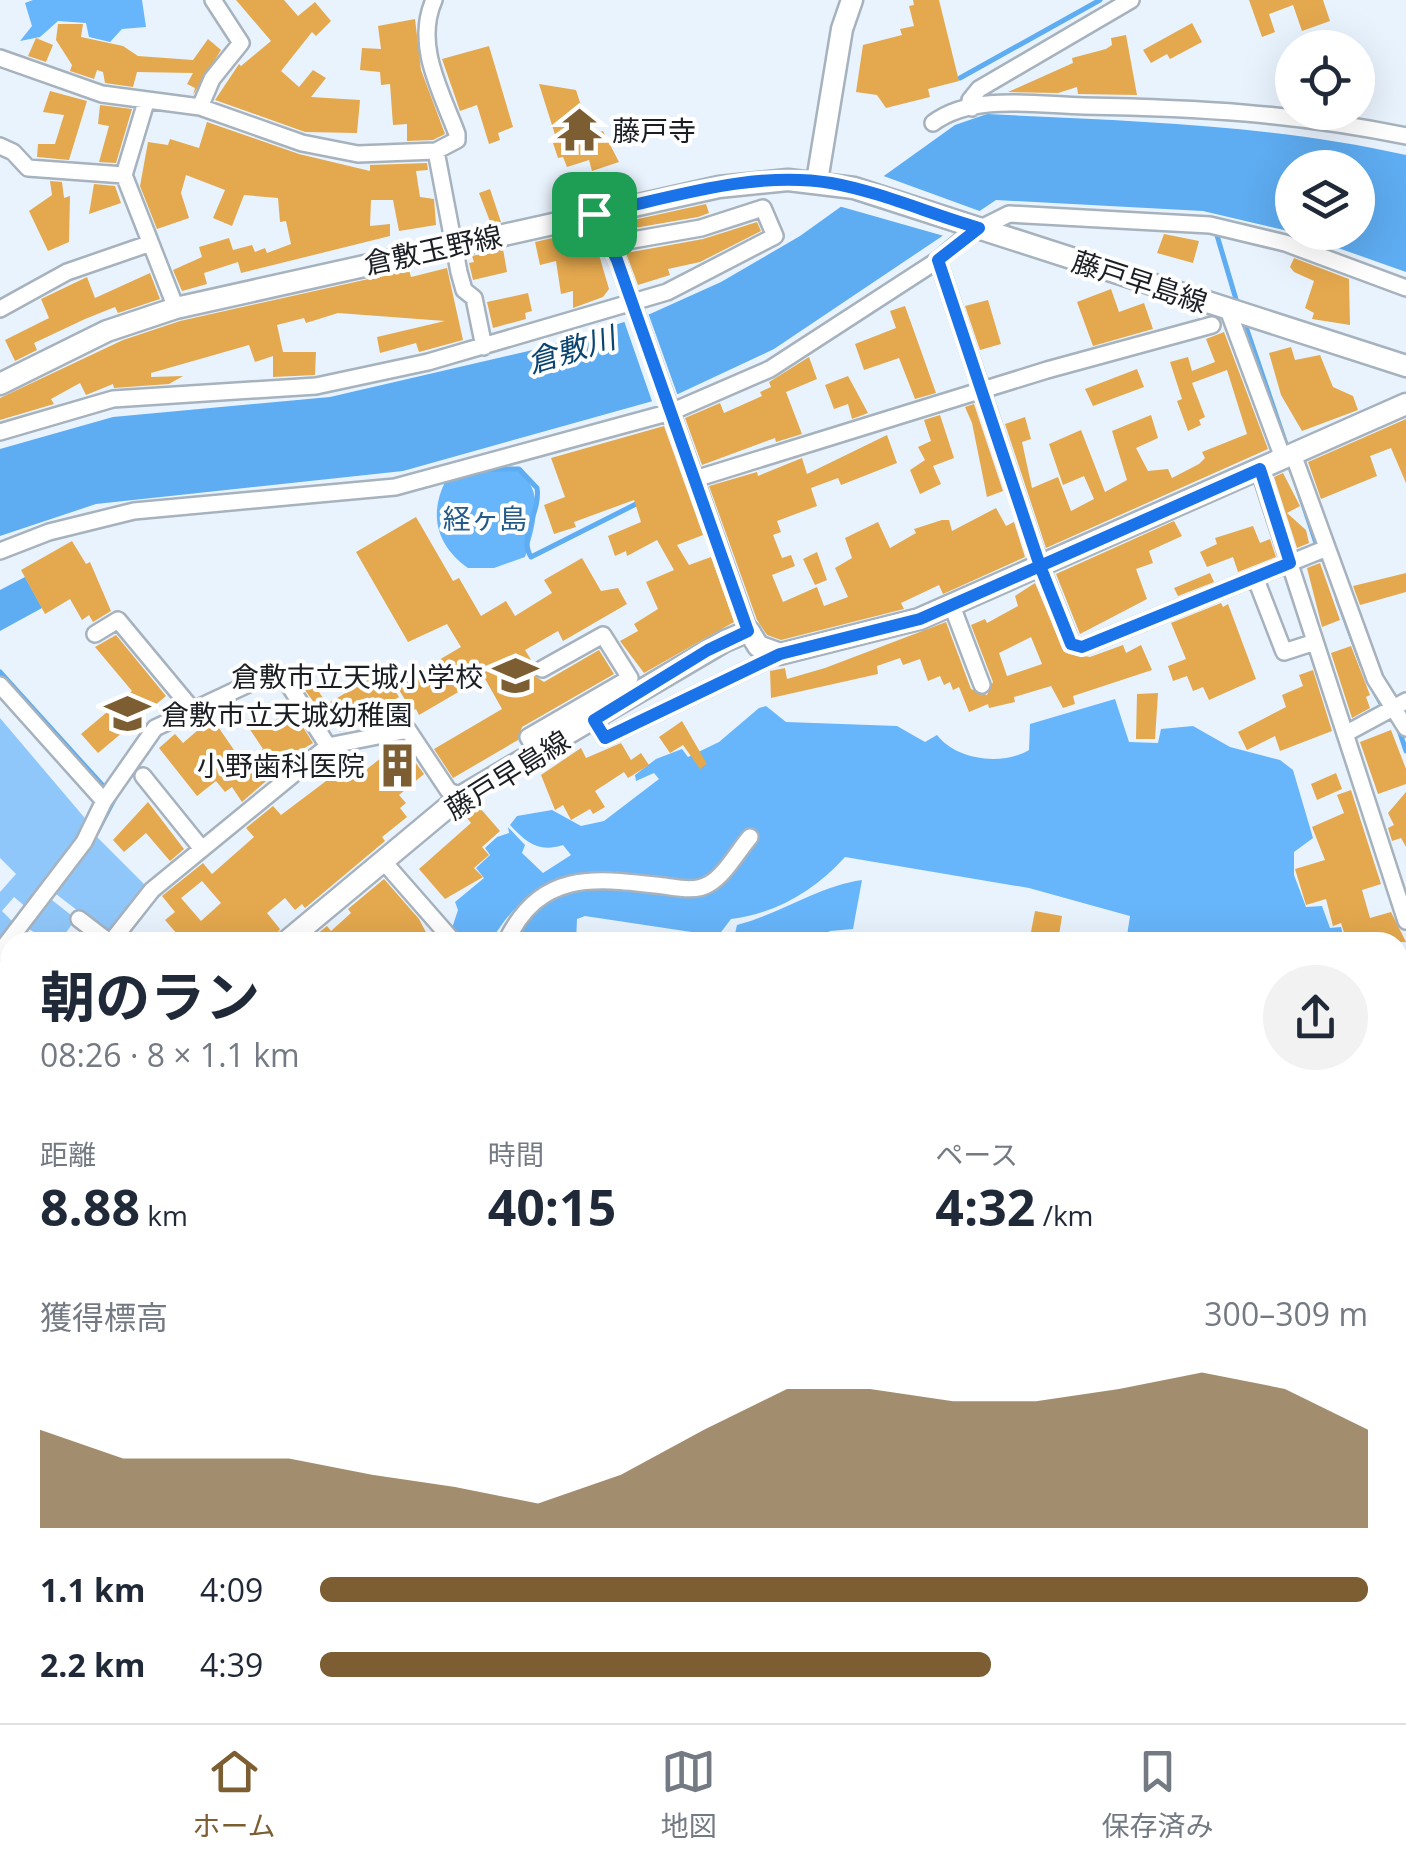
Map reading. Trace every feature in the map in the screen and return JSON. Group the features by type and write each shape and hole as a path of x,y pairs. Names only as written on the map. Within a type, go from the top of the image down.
{"main road":[{"path":"817,181 850,31 852,0"},
{"name":"藤戸早島線","path":"817,181 854,188 1406,366"},
{"name":"倉敷玉野線","path":"0,384 107,331 176,308 719,187 817,181"},
{"path":"748,631 758,646 780,654 884,631 952,606 1406,404"},
{"name":"藤戸早島線","path":"298,932 460,797 708,650 748,631"}],"street":[{"path":"200,107 212,79 241,43 213,0"},
{"path":"0,58 102,94 200,107 302,142 358,154 436,151 456,140 457,134 432,67 426,37 434,0"},
{"path":"972,108 970,100 979,89 1129,2 1148,0"},
{"path":"146,102 124,175 176,308"},
{"path":"933,123 992,104 1206,107 1320,118 1406,136"},
{"path":"0,146 14,152 28,168 124,175"},
{"path":"436,151 464,290 474,298 484,347"},
{"path":"0,432 113,399 316,386 484,347 634,306 690,282 775,236 763,208 701,228 610,244"},
{"path":"594,214 634,306 748,631"},
{"path":"0,551 49,532 134,512 395,487 670,410 770,369 938,260 975,227 1009,214 1210,225 1285,243 1406,288"},
{"path":"0,309 67,272 148,244"},
{"path":"938,260 1040,566 1071,644 1082,647 1323,550"},
{"path":"1237,313 1323,550 1375,679 1406,728"},
{"path":"695,479 1212,325"},
{"path":"1260,469 1406,921"},
{"path":"1255,577 1284,652 1314,642"},
{"path":"952,606 982,684"},
{"path":"95,634 118,620 192,709"},
{"path":"538,752 528,738 630,678 603,636 542,670"},
{"path":"594,720 605,738 780,654"},
{"path":"15,932 84,842 104,801 155,728 274,672 286,680 328,746"},
{"path":"0,685 51,728 104,801"},
{"path":"1345,734 1392,708"},
{"path":"117,932 140,901 328,746 408,730 448,790 460,797"},
{"path":"142,776 202,849"},
{"path":"513,932 528,909 550,891 585,878 688,889 709,884 750,837"},
{"path":"1387,863 1406,856"},
{"path":"384,862 445,932"},
{"path":"79,919 97,932"}],"shaded area":[{"path":"0,718 89,823 27,908 14,897 2,911 15,924 9,932 0,932 0,892 16,874 0,858"},
{"path":"97,837 147,887 110,932 56,894"},
{"path":"52,900 76,919 66,932 29,929"}],"green space":[{"path":"142,0 146,27 122,29 110,42 89,37 86,23 58,21 40,37 20,41 32,26 25,3"},
{"name":"経ヶ島","path":"516,469 532,487 535,498 535,521 525,557 494,568 468,568 449,550 439,529 437,505 446,480 486,470"},
{"path":"1115,699 1129,742 1158,743 1161,729 1193,726 1230,747 1280,760 1293,770 1313,838 1294,852 1294,875 1306,907 1322,906 1330,928 1341,927 1342,932 1128,932 1130,916 1029,888 845,857 807,890 764,912 731,919 721,932 691,932 585,916 577,919 576,932 518,932 544,898 627,877 584,878 547,887 516,908 497,932 456,932 452,928 458,910 455,902 484,878 476,868 490,855 485,848 509,833 508,827 525,845 522,853 543,873 571,855 563,845 546,848 527,841 510,825 517,816 552,810 581,826 604,821 659,779 654,773 636,781 635,775 656,759 682,749 688,757 719,742 759,708 766,706 786,722 897,726 925,742 937,735 967,755 993,759 1029,750 1030,724"},
{"path":"862,880 853,929 735,932 737,925"}],"water":[{"name":"倉敷川","path":"987,114 1145,122 1302,136 1406,155 1406,272 1344,250 1375,250 1375,150 1275,150 1275,228 1203,211 996,200 774,349 678,394 403,471 96,504 0,536 0,449 113,417 330,397 537,349 650,314 721,282 800,236 955,125"},
{"path":"25,577 42,608 0,631 0,590"}],"pier":[{"path":"878,174 985,213 951,238 835,205"},
{"path":"647,310 679,399 654,407 623,318"}],"building":[{"path":"236,0 284,0 298,16 315,2 331,21 316,36 312,32 281,71 299,87 313,70 326,78 311,97 360,100 357,133 305,132 215,100 239,64 271,41"},
{"path":"913,0 939,0 959,81 928,89 930,97 886,108 877,95 856,92 863,45 902,35 900,29 914,26 909,6 914,5"},
{"path":"1249,0 1323,0 1330,21 1302,30 1293,5 1269,14 1275,32 1262,37"},
{"path":"415,19 421,70 445,134 433,140 407,141 407,124 393,125 390,84 381,85 380,72 360,70 362,48 381,49 378,26"},
{"path":"1192,23 1202,42 1170,59 1167,54 1151,63 1143,50"},
{"path":"58,24 83,24 81,37 123,46 138,56 193,60 208,39 221,50 193,95 195,88 187,84 193,73 137,72 133,87 105,83 103,72 97,70 94,79 70,71 72,65 56,40"},
{"path":"1126,35 1137,95 1078,94 1077,87 1058,93 1008,92 1073,63 1072,58 1106,49 1112,45 1111,38"},
{"path":"36,38 53,45 46,62 28,56"},
{"path":"489,46 513,127 498,133 500,140 489,144 477,105 460,111 442,59"},
{"name":"藤戸寺","path":"539,84 576,90 587,124 593,122 596,133 603,131 619,162 592,171 589,160 567,167 563,157 558,158 553,143 557,141"},
{"path":"50,91 87,101 69,160 37,157 38,144 55,144 64,115 43,112"},
{"path":"100,105 132,109 116,163 99,162 109,126 98,124"},
{"path":"207,122 299,154 370,171 370,165 427,163 428,170 416,171 420,197 434,199 436,225 399,231 393,200 371,200 370,226 390,224 390,236 241,273 238,262 204,273 207,284 182,291 173,270 202,257 199,247 229,238 233,250 252,245 255,252 265,248 267,253 291,244 286,221 280,222 278,198 244,195 232,226 213,218 225,190 186,175 181,193 189,218 157,229 140,186 148,142 168,145 170,139 199,148"},
{"path":"50,181 62,182 64,198 70,196 69,242 48,251 29,211 52,195"},
{"path":"94,184 115,186 121,203 89,214"},
{"path":"490,189 501,222 491,224 479,193"},
{"path":"706,204 709,213 698,217 617,231 615,224"},
{"path":"757,222 761,231 700,262 668,269 670,275 638,285 626,253 703,239"},
{"path":"587,230 595,241 609,289 603,297 573,308 573,291 561,294 556,261 540,265 535,242"},
{"path":"1164,234 1199,241 1193,263 1157,253"},
{"path":"503,249 507,272 473,280 469,263 474,262 472,256"},
{"path":"1294,258 1349,279 1350,325 1312,319 1314,313 1305,308 1314,281 1294,272 1290,267"},
{"path":"447,268 463,340 419,352 416,343 380,353 377,337 445,321 338,313 306,323 304,318 277,325 283,352 316,352 315,375 273,377 273,356 255,362 249,345 151,373 151,377 183,376 169,384 114,388 113,384 86,395 80,383 51,399 54,404 0,420 0,398 123,340 180,321 409,270 411,277"},
{"path":"150,273 160,299 118,313 115,307 85,319 34,343 37,350 15,361 5,340 49,318 41,299 87,277 95,298"},
{"path":"1111,289 1119,312 1144,303 1153,329 1093,346 1077,302"},
{"path":"528,293 532,311 525,313 526,319 493,328 487,302"},
{"path":"988,300 1001,344 980,350 965,306"},
{"path":"905,306 936,393 915,399 899,358 864,370 855,344 896,328 890,311"},
{"path":"1224,332 1268,449 1046,548 1005,424 1025,417 1031,439 1022,442 1032,488 1058,477 1071,511 1094,499 1084,476 1063,485 1049,444 1081,430 1105,492 1127,480 1112,431 1151,415 1158,438 1136,448 1148,471 1168,469 1172,478 1199,464 1205,458 1202,452 1247,434 1227,370 1192,383 1205,417 1199,420 1201,425 1188,431 1177,401 1182,399 1170,362 1188,357 1192,371 1215,362 1206,339"},
{"path":"1291,347 1295,360 1320,355 1333,387 1353,396 1358,410 1302,431 1281,395 1269,353"},
{"path":"809,357 817,379 786,392 802,434 776,442 775,438 702,465 685,418 720,403 724,413 762,396 760,392 771,387 769,382"},
{"path":"1137,369 1144,387 1093,406 1085,389"},
{"path":"848,376 868,413 852,419 848,404 834,409 825,385"},
{"path":"974,404 1003,491 987,497 972,423 965,407"},
{"path":"940,415 954,458 933,466 941,484 920,494 910,470 925,460 918,447 931,441 924,420"},
{"path":"1406,419 1406,483 1391,448 1370,456 1377,476 1321,499 1308,462"},
{"path":"664,426 703,535 677,545 689,565 711,557 734,622 644,673 620,641 638,631 634,624 658,609 646,582 674,570 657,540 627,556 626,551 615,556 608,536 641,522 634,500 574,522 576,527 554,534 544,505 565,497 551,458"},
{"path":"887,435 897,463 841,485 838,478 811,488 817,506 777,521 781,532 773,535 782,558 791,555 795,566 772,575 783,602 817,587 824,606 848,597 835,568 852,558 845,538 878,522 890,548 916,533 914,529 949,520 952,531 996,508 1006,526 1014,522 1025,557 943,594 939,585 901,603 904,609 781,640 767,635 757,620 709,486 757,472 758,476 802,458 807,474"},
{"path":"1283,473 1300,506 1287,513 1306,530 1309,543 1297,548 1274,477"},
{"path":"416,517 453,581 459,578 481,616 506,601 515,616 552,593 544,580 582,558 601,591 618,588 627,604 563,641 558,631 525,650 533,663 533,675 544,682 599,650 614,674 522,727 518,740 453,778 434,749 502,709 484,677 419,715 416,709 412,711 396,685 461,647 447,624 408,642 356,552"},
{"path":"1174,521 1182,536 1149,551 1153,563 1136,569 1147,599 1080,634 1056,574"},
{"path":"1253,526 1260,543 1270,539 1276,557 1238,572 1233,557 1207,567 1200,552 1217,544 1215,538"},
{"path":"72,541 86,564 90,562 111,611 93,622 89,615 82,620 70,599 45,614 21,570"},
{"path":"817,552 827,580 815,585 803,559"},
{"path":"1320,563 1340,620 1322,627 1307,568"},
{"path":"1210,573 1214,582 1178,596 1174,588"},
{"path":"1406,573 1406,592 1360,605 1353,586"},
{"path":"1035,583 1064,652 1090,657 1123,645 1126,653 1141,645 1152,670 1073,696 1075,704 1063,708 1051,686 1014,697 1015,702 989,708 988,704 969,712 959,687 953,690 950,682 944,685 940,676 928,681 920,659 903,665 900,658 877,666 878,674 771,698 770,671 785,668 787,679 946,622 971,689 987,695 993,682 971,625 985,619 987,623 1018,606 1015,596","holes":["1031,637 1042,664 1007,676 999,653"]},
{"path":"1221,603 1223,607 1228,604 1256,679 1209,700 1203,687 1193,691 1187,676 1173,681 1168,666 1186,659 1171,623"},
{"path":"116,635 166,696 98,753 81,734 132,691 95,647"},
{"path":"1351,646 1370,695 1366,697 1370,708 1352,718 1331,653"},
{"path":"299,662 323,698 315,704 289,668"},
{"path":"1313,670 1332,731 1280,751 1275,736 1247,750 1238,732 1286,707 1282,695 1303,686 1299,675"},
{"path":"383,671 399,697 340,732 325,705"},
{"path":"1158,693 1155,739 1136,739 1137,694"},
{"path":"257,714 270,724 284,714 292,726 299,721 313,743 267,770 272,776 242,802 232,787 225,792 216,781 197,796 159,748 175,734 183,743 212,718 243,763 263,749 245,722"},
{"path":"682,721 707,764 700,769 683,745 670,753 659,737"},
{"path":"1391,730 1406,769 1406,784 1378,794 1360,742"},
{"path":"621,743 631,760 641,753 649,765 628,778 624,772 595,791 605,807 593,814 590,809 571,820 563,805 555,810 541,775 581,748 586,758"},
{"path":"404,747 424,774 399,795 406,803 400,808 407,817 382,837 385,841 305,908 302,904 295,910 285,898 267,913 280,929 278,932 175,932 165,920 175,912 162,896 203,863 212,874 254,837 246,828 273,806 281,815 338,772 329,760 333,756 352,753 367,769 391,750 395,754","holes":["202,881 221,903 201,921 181,898"]},
{"path":"1336,773 1342,789 1317,800 1311,784"},
{"path":"1351,790 1381,884 1362,890 1370,918 1391,912 1401,932 1344,932 1341,923 1333,926 1326,899 1306,905 1295,869 1325,860 1312,827 1344,813 1337,795"},
{"path":"1406,792 1406,847 1401,838 1392,841 1388,828 1394,825 1388,813"},
{"path":"148,802 184,849 170,861 146,833 124,852 113,840"},
{"path":"480,808 500,831 482,847 489,855 474,868 483,877 445,899 419,869 471,823 467,818"},
{"path":"384,879 426,932 320,932 327,926 331,931 351,913 348,909"},
{"path":"1035,911 1062,916 1060,932 1031,932"}],"waterway":[{"path":"960,78 1100,0"},
{"path":"1216,232 1238,306"},
{"path":"1244,321 1287,447"},
{"path":"486,469 519,469 537,488 527,541 531,557 640,502"},
{"path":"1296,483 1318,549"},
{"path":"1338,600 1362,665"},
{"path":"0,672 105,788"},
{"path":"1368,680 1384,709"},
{"path":"1399,730 1406,751"},
{"path":"97,832 117,794"}],"place":[{"name":"藤戸寺","path":"579,130"},
{"name":"倉敷市立天城小学校","path":"516,676"},
{"name":"倉敷市立天城幼稚園","path":"128,714"},
{"name":"小野歯科医院","path":"398,765"}],"route":[{"path":"594,214 617,260 748,631 708,650 594,720 605,738 780,654 854,639 920,619 1040,566 1071,644 1082,647 1290,563 1260,469 1040,566 938,260 979,228 854,188 817,181 719,187 594,214"}]}
